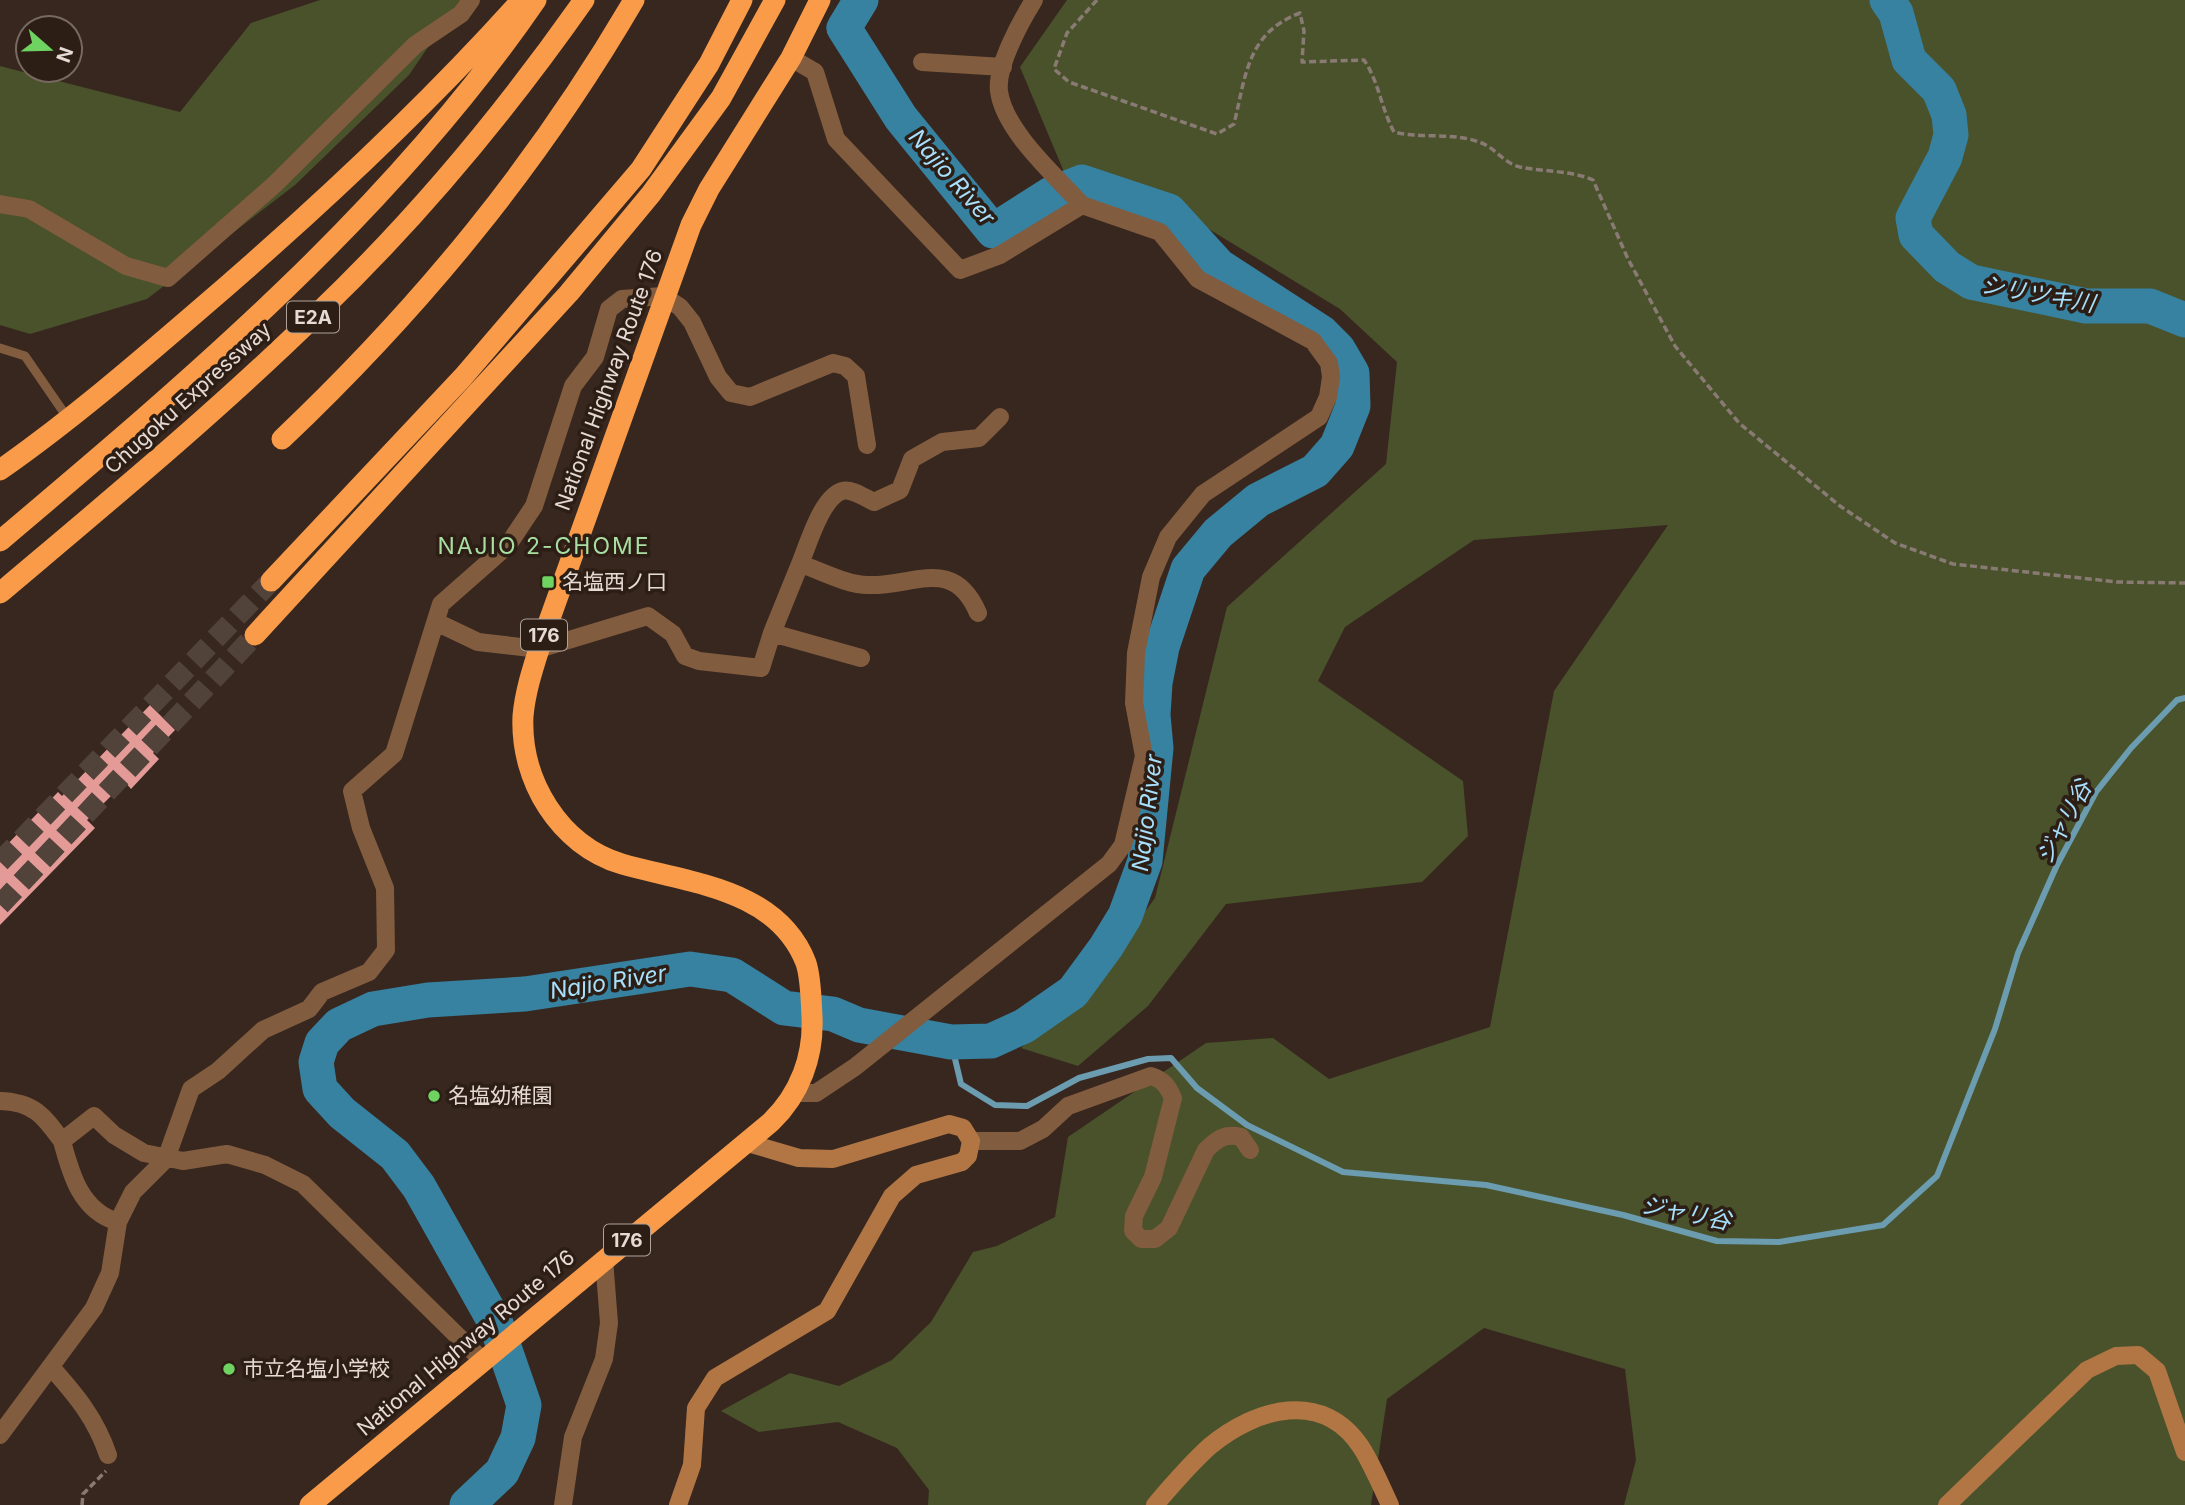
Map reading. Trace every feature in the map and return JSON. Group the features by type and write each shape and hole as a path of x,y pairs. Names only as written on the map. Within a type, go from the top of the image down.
{"highway":[{"path":"0,470 69,421 317,208 428,100 522,0"},
{"name":"Chugoku Expressway","path":"0,541 203,366 300,275 455,106 537,0"},
{"name":"Chugoku Expressway","path":"0,593 136,479 322,309 408,221 488,129 584,0"},
{"path":"282,439 359,366 502,199 568,107 634,0"},
{"path":"271,581 463,377 641,169 709,64 742,0"},
{"name":"National Highway Route 176","path":"255,635 569,293 651,194 721,98 775,0"},
{"name":"National Highway Route 176","path":"310,1505 483,1359 748,1143 784,1109 795,1093 809,1057 813,1032 807,965 789,932 765,912 728,891 604,857 582,844 553,816 525,752 525,696 663,296 691,226 709,189 791,58 820,0"}],"street":[{"path":"0,204 29,209 126,266 168,278 274,186 415,45 461,14 471,0"},
{"path":"795,1093 816,1093 855,1067 1109,864 1123,845 1143,756 1134,703 1136,653 1151,576 1168,537 1203,494 1319,417 1328,397 1329,363 1313,341 1198,279 1160,232 1082,205 1028,145 1011,121 999,90 1003,67 1034,0"},
{"path":"791,58 815,72 836,139 960,270 1000,256 1082,205"},
{"path":"922,62 1003,67"},
{"path":"0,1435 99,1296 110,1273 118,1222 132,1192 166,1159 191,1089 218,1071 263,1030 309,1009 323,992 369,972 386,950 384,888 361,828 352,791 394,754 442,604 508,545 534,506 573,386 595,357 609,309 622,299 663,296 680,307 692,322 718,377 732,393 750,397 833,363 845,366 856,376 867,445"},
{"path":"436,622 478,642 539,649 649,616 673,634 685,656 699,661 761,668 772,633 818,520 828,502 842,491 852,492 874,502 900,490 912,459 942,442 979,438 1000,417"},
{"path":"800,564 865,585 938,576 960,586 972,598 978,613"},
{"path":"772,633 861,658"},
{"path":"971,1141 1020,1141 1043,1129 1068,1106 1151,1076 1159,1078 1167,1084 1173,1098 1153,1177 1134,1216 1133,1231 1141,1239 1155,1240 1169,1228 1206,1150 1215,1141 1229,1134 1241,1137 1250,1150"},
{"path":"0,1101 14,1102 42,1113 62,1141 69,1169 83,1198 94,1212 118,1222"},
{"path":"62,1141 94,1116 114,1135 144,1153 183,1161 227,1154 265,1165 303,1184 483,1359"},
{"path":"678,1505 692,1465 696,1408 707,1387 724,1371 827,1311 892,1196 916,1175 962,1162 968,1156 971,1141 963,1128 949,1124 871,1150 833,1158 799,1158 748,1143"},
{"path":"563,1505 573,1437 604,1359 609,1323 604,1259"},
{"path":"1948,1505 2087,1370 2116,1356 2138,1355 2157,1371 2185,1452"},
{"path":"51,1367 81,1401 99,1429 108,1455"},
{"path":"1155,1505 1210,1447 1235,1429 1286,1409 1314,1412 1332,1419 1350,1434 1361,1447 1390,1505"}],"lane":[{"path":"0,348 25,356 69,421"}],"path":[{"path":"1097,0 1067,33 1054,69 1069,82 1217,134 1234,124 1253,49 1281,20 1300,13 1304,31 1302,62 1364,60 1375,77 1382,111 1394,132 1414,137 1455,137 1480,142 1509,164 1544,172 1577,173 1593,180 1628,258 1675,346 1713,395 1739,423 1840,506 1895,543 1953,564 1991,571 2117,582 2185,583"},
{"path":"82,1505 83,1494 106,1471 108,1455"}],"green space":[{"path":"320,0 460,0 409,75 295,185 147,299 30,334 0,325 0,66 14,70 14,84 70,84 180,112 251,23"},
{"path":"1067,0 2185,0 2185,1505 1624,1505 1636,1460 1625,1369 1484,1328 1387,1399 1371,1505 928,1505 929,1490 897,1448 838,1422 759,1432 721,1411 790,1373 839,1386 892,1360 931,1322 973,1252 997,1246 1055,1217 1068,1137 1206,1043 1273,1038 1329,1079 1490,1027 1554,691 1668,525 1474,540 1345,627 1318,681 1463,781 1468,836 1422,882 1226,904 1148,1006 1078,1066 1021,1048 1095,980 1155,898 1227,607 1386,464 1397,362 1340,309 1166,203 1064,172 1020,67"}],"building":[{"path":"150,705 175,730 153,753 159,759 131,789 125,782 87,820 95,828 0,925 0,852 58,792 62,796"}],"waterway":[{"name":"Najio River","path":"467,1505 502,1472 518,1438 524,1405 496,1324 419,1187 395,1155 342,1113 320,1089 316,1062 322,1043 339,1025 373,1009 428,1000 525,994 690,969 732,975 784,1008 833,1014 859,1025 951,1042 991,1041 1024,1026 1073,992 1125,916 1145,861 1156,748 1153,715 1155,683 1162,647 1188,569 1218,533 1258,500 1315,471 1337,446 1353,406 1352,373 1338,349 1322,333 1219,266 1169,211 1082,182 1051,194 993,231 901,118 844,28 861,0"},
{"name":"シリツキ川","path":"1887,0 1896,13 1909,60 1939,90 1949,115 1951,135 1945,157 1913,218 1916,235 1947,267 1971,282 2086,306 2150,306 2185,320"},
{"name":"ジャリ谷","path":"951,1042 961,1084 995,1105 1027,1106 1079,1078 1148,1059 1171,1058 1197,1088 1247,1125 1343,1172 1486,1185 1623,1215 1717,1241 1779,1242 1883,1225 1937,1176 1995,1029 2018,953 2057,865 2096,792 2131,748 2177,700 2185,698"}],"tunnel":[{"path":"0,862 271,581"},
{"path":"0,905 255,635"}],"place":[{"name":"名塩西ノ口","path":"548,582"},
{"name":"名塩幼稚園","path":"434,1096"},
{"name":"市立名塩小学校","path":"229,1369"}],"district":[{"name":"NAJIO 2-CHOME","path":"544,546"}]}
